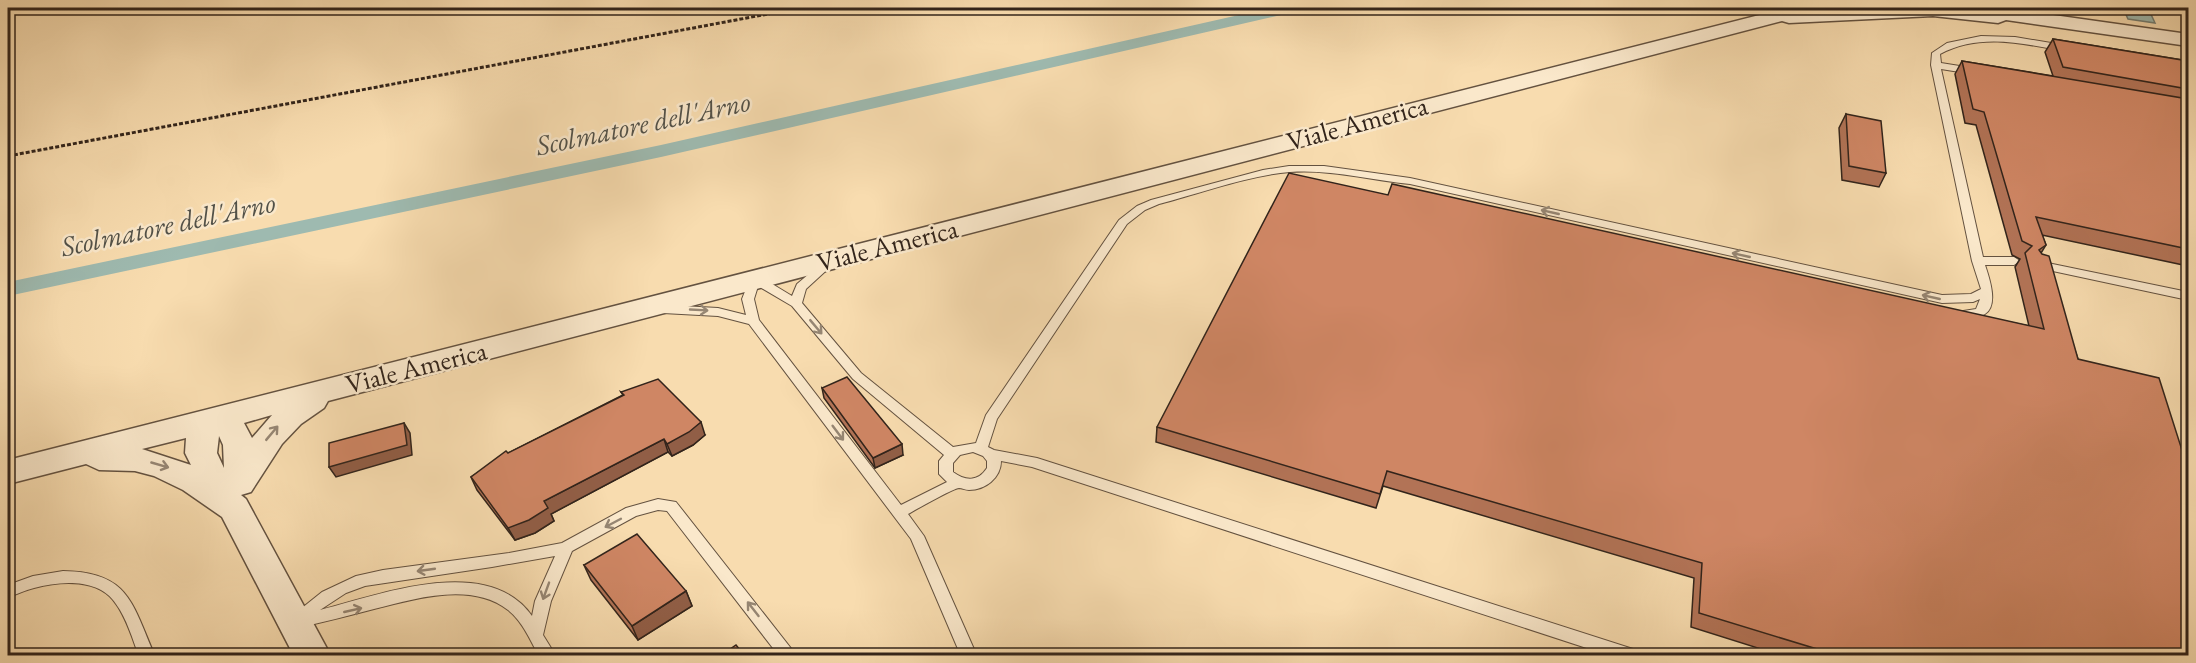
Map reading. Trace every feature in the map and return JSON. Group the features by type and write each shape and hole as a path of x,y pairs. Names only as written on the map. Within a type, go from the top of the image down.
{"street":[{"name":"Viale America","path":"8,472 1809,8"},
{"path":"1979,8 2045,20 2188,40"},
{"name":"Viale America","path":"1766,19 1934,9 2045,20"},
{"path":"232,497 262,446 277,426 297,410 336,387"},
{"path":"216,418 201,437 199,445 203,459 232,497 313,656"},
{"path":"40,464 133,458 172,469 232,497"}],"lane":[{"path":"2175,8 2188,12"},
{"path":"1946,313 1965,315 1980,312 1984,308 1987,291 1978,261 1936,65 1936,53 1943,47 1971,41 2022,41 2079,50"},
{"path":"1936,65 1982,73"},
{"path":"898,513 957,483 974,484 989,478 995,466 986,452 992,418 1123,222 1135,212 1155,202 1276,171 1324,168 1371,177 1410,181 1942,300 1973,298 1987,291"},
{"path":"1371,177 1413,193 1691,256"},
{"path":"796,303 801,287 814,273 843,256"},
{"path":"1978,261 2014,261"},
{"path":"2038,265 2188,296"},
{"path":"952,454 857,376 796,303 755,279 748,299 753,321 917,536 969,656"},
{"path":"641,309 718,312 753,321"},
{"path":"957,483 946,474 944,467 952,454 964,448 1032,462 1633,656"},
{"path":"296,622 318,602 348,584 566,547 639,509 659,503 671,506 789,656"},
{"path":"535,637 543,601 566,547"},
{"path":"8,591 29,583 64,577 78,577 109,587 121,599 147,656"},
{"path":"296,622 449,587 479,592 507,602 520,612 548,656"}],"path":[{"path":"8,156 800,8"}],"water":[{"path":"2123,8 2149,10 2155,23 2128,19"}],"building":[{"path":"2053,39 2188,61 2188,89 2063,67"},
{"path":"1962,61 2188,99 2188,249 2036,217 2046,245 2039,250 2042,254 2049,256 2078,359 2159,378 2188,469 2188,656 1840,656 1699,613 1702,563 1387,471 1380,494 1157,427 1289,173 1388,195 1392,184 2044,329 2025,253 2032,246 2022,241 1984,112 1973,109"},
{"path":"1846,114 1881,121 1886,173 1849,166"},
{"path":"847,377 902,444 873,458 822,388"},
{"path":"658,379 701,422 689,432 667,444 664,439 544,501 548,508 529,520 508,528 471,477 506,451 508,453 624,395 621,392"},
{"path":"404,423 407,445 329,467 329,443"},
{"path":"637,534 686,591 632,626 584,565"},
{"path":"736,645 745,656 720,656"}],"waterway":[{"name":"Scolmatore dell'Arno","path":"8,289 661,151 1290,8"}]}
